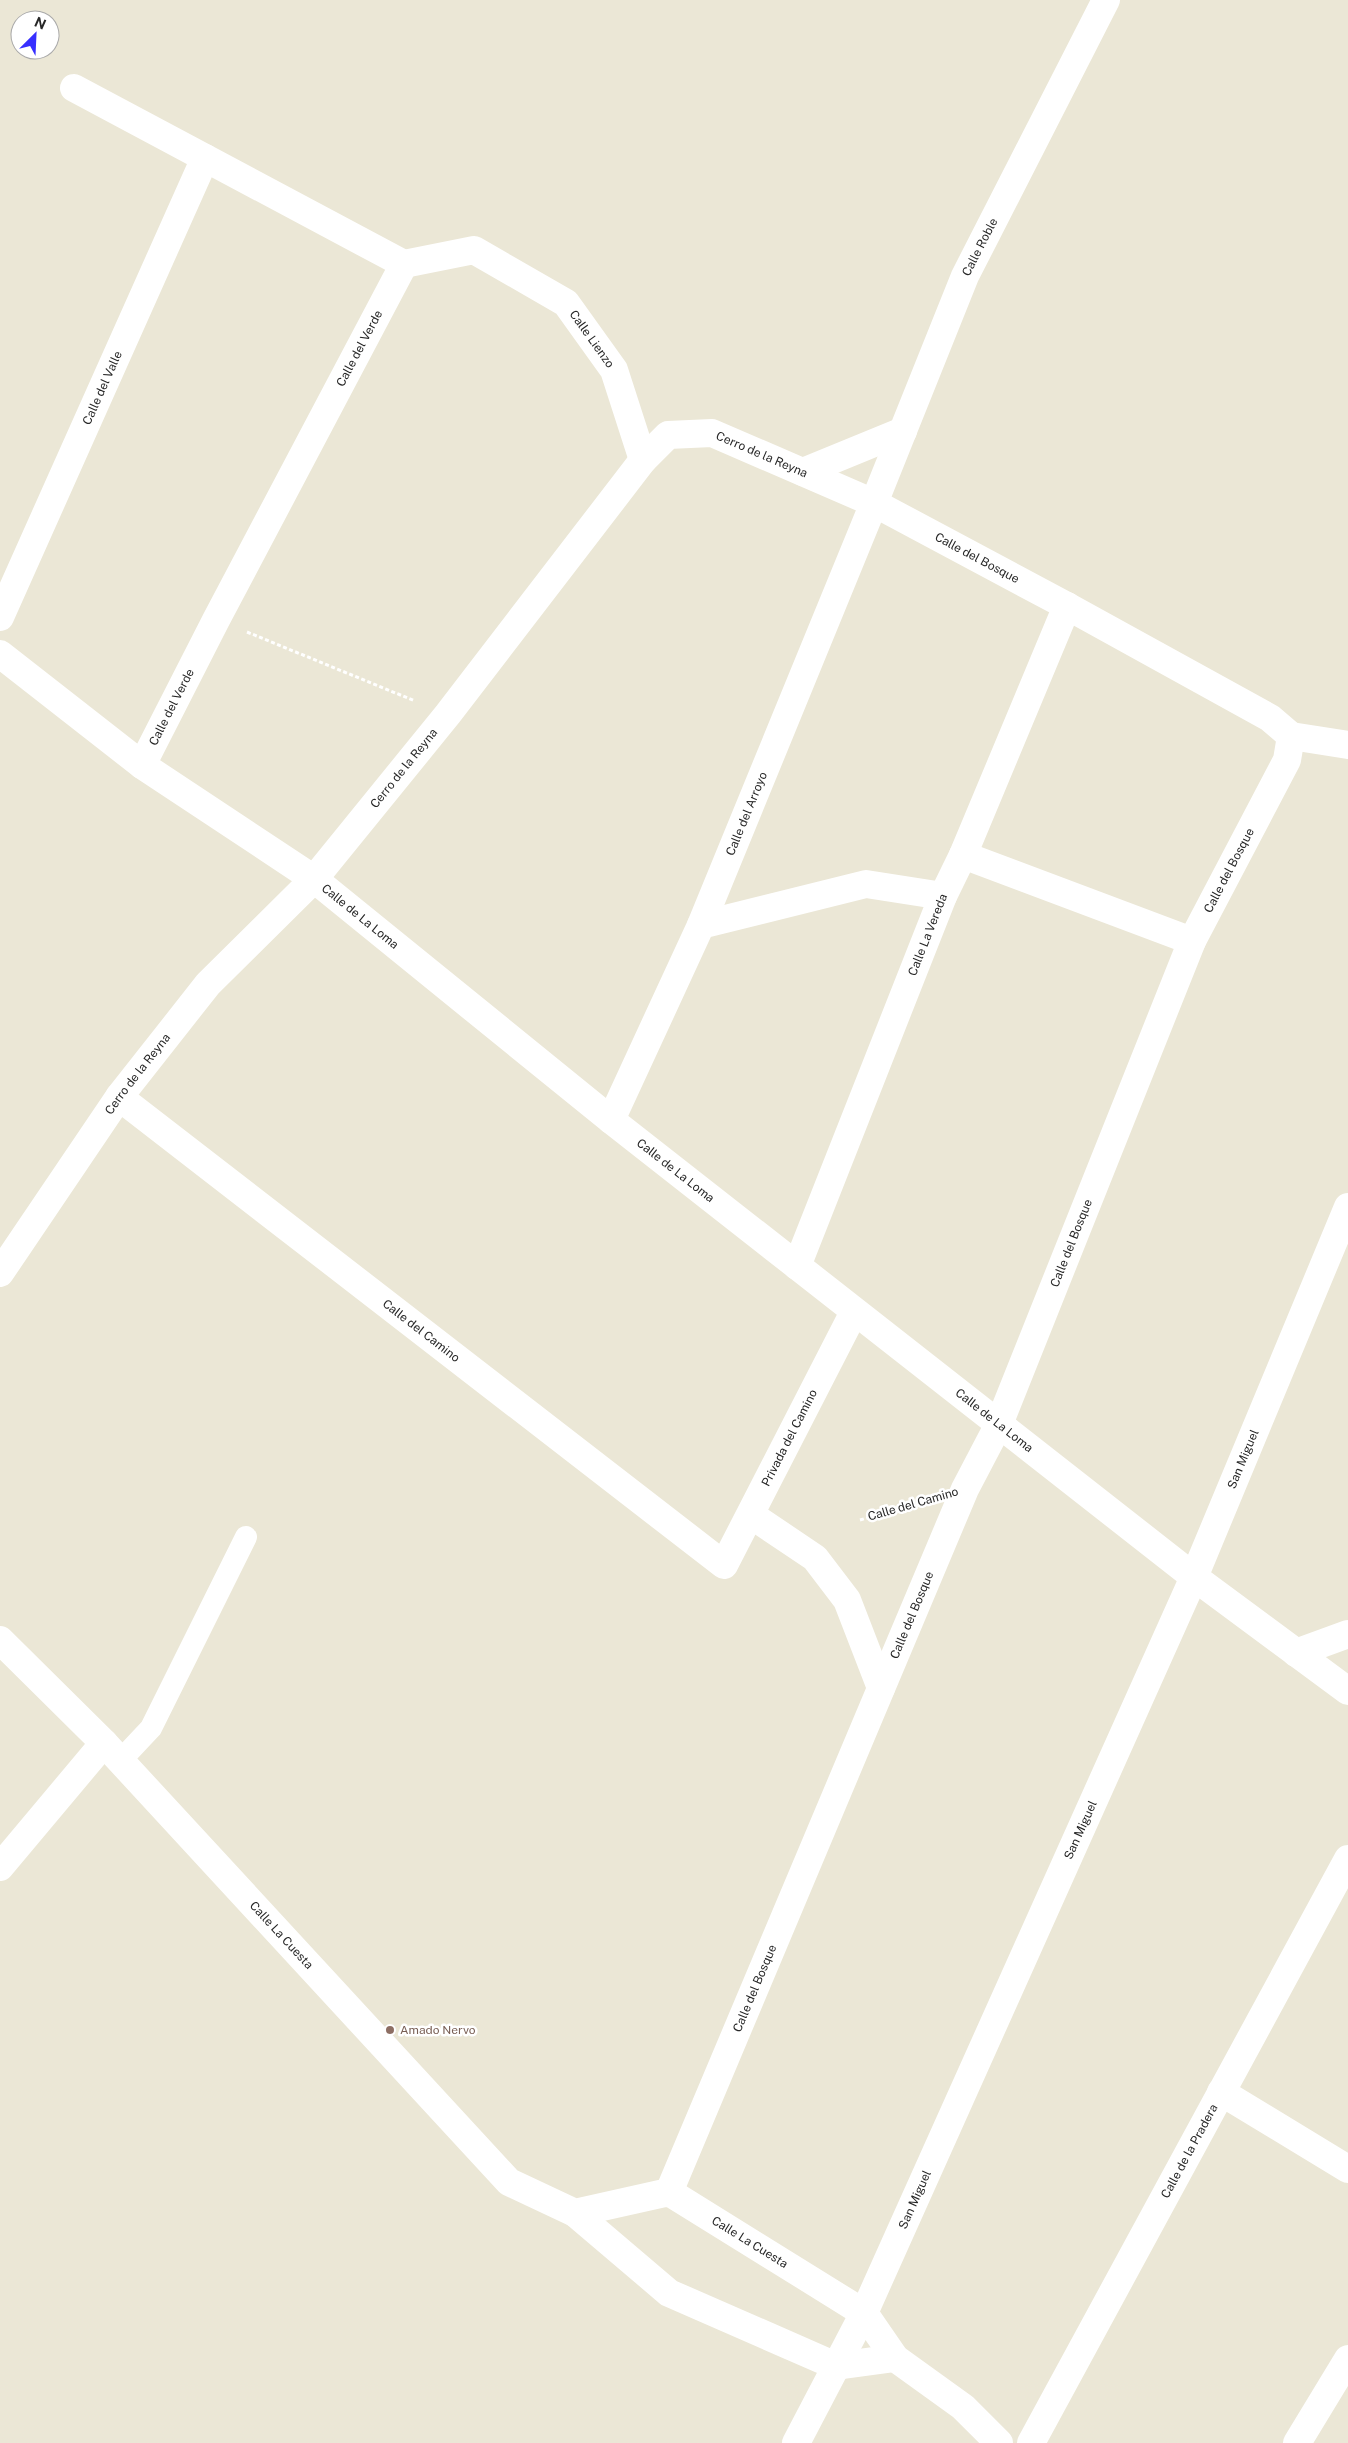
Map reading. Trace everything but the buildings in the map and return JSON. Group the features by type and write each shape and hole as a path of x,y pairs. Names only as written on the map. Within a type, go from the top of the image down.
{"street":[{"name":"Calle Roble","path":"874,503 965,276 1106,0"},
{"path":"74,88 404,264"},
{"name":"Calle del Valle","path":"0,617 206,158"},
{"name":"Calle Lienzo","path":"404,264 474,250 566,304 614,370 643,460"},
{"name":"Calle del Verde","path":"142,765 216,620 404,264"},
{"path":"803,472 903,430"},
{"name":"Cerro de la Reyna","path":"0,1272 119,1097 208,984 314,879 448,714 643,460 668,435 712,433 874,503"},
{"name":"Calle del Bosque","path":"669,2192 965,1489 999,1424 1192,941 1287,760 1291,736 1270,718 1067,606 874,503"},
{"name":"Calle del Arroyo","path":"611,1120 701,924 874,503"},
{"name":"Calle La Vereda","path":"797,1266 943,896 963,855 1067,606"},
{"name":"Calle de La Loma","path":"0,654 142,765 314,879 611,1120 854,1312 1194,1577 1348,1691"},
{"path":"1291,736 1348,745"},
{"path":"963,855 1192,941"},
{"path":"701,924 866,884 943,896"},
{"name":"Calle del Camino","path":"119,1097 724,1565"},
{"name":"San Miguel","path":"796,2443 864,2313 1194,1577 1348,1207"},
{"name":"Privada del Camino","path":"724,1565 854,1312"},
{"path":"751,1515 815,1558 847,1600 881,1688"},
{"path":"1296,1653 1348,1634"},
{"name":"Calle La Cuesta","path":"0,1640 112,1752 509,2182 575,2213 669,2293 836,2366"},
{"path":"0,1867 112,1752"},
{"name":"Calle de la Pradera","path":"1031,2443 1348,1859"},
{"path":"1221,2092 1348,2169"},
{"path":"575,2213 669,2192"},
{"name":"Calle La Cuesta","path":"669,2192 864,2313 895,2358 963,2407 1000,2443"},
{"path":"836,2366 895,2358"},
{"path":"1297,2443 1348,2359"}],"lane":[{"path":"112,1752 151,1728 246,1537"}],"path":[{"path":"216,620 448,714"},
{"name":"Calle del Camino","path":"860,1520 965,1489"}],"place":[{"name":"Amado Nervo","path":"390,2030"}]}
